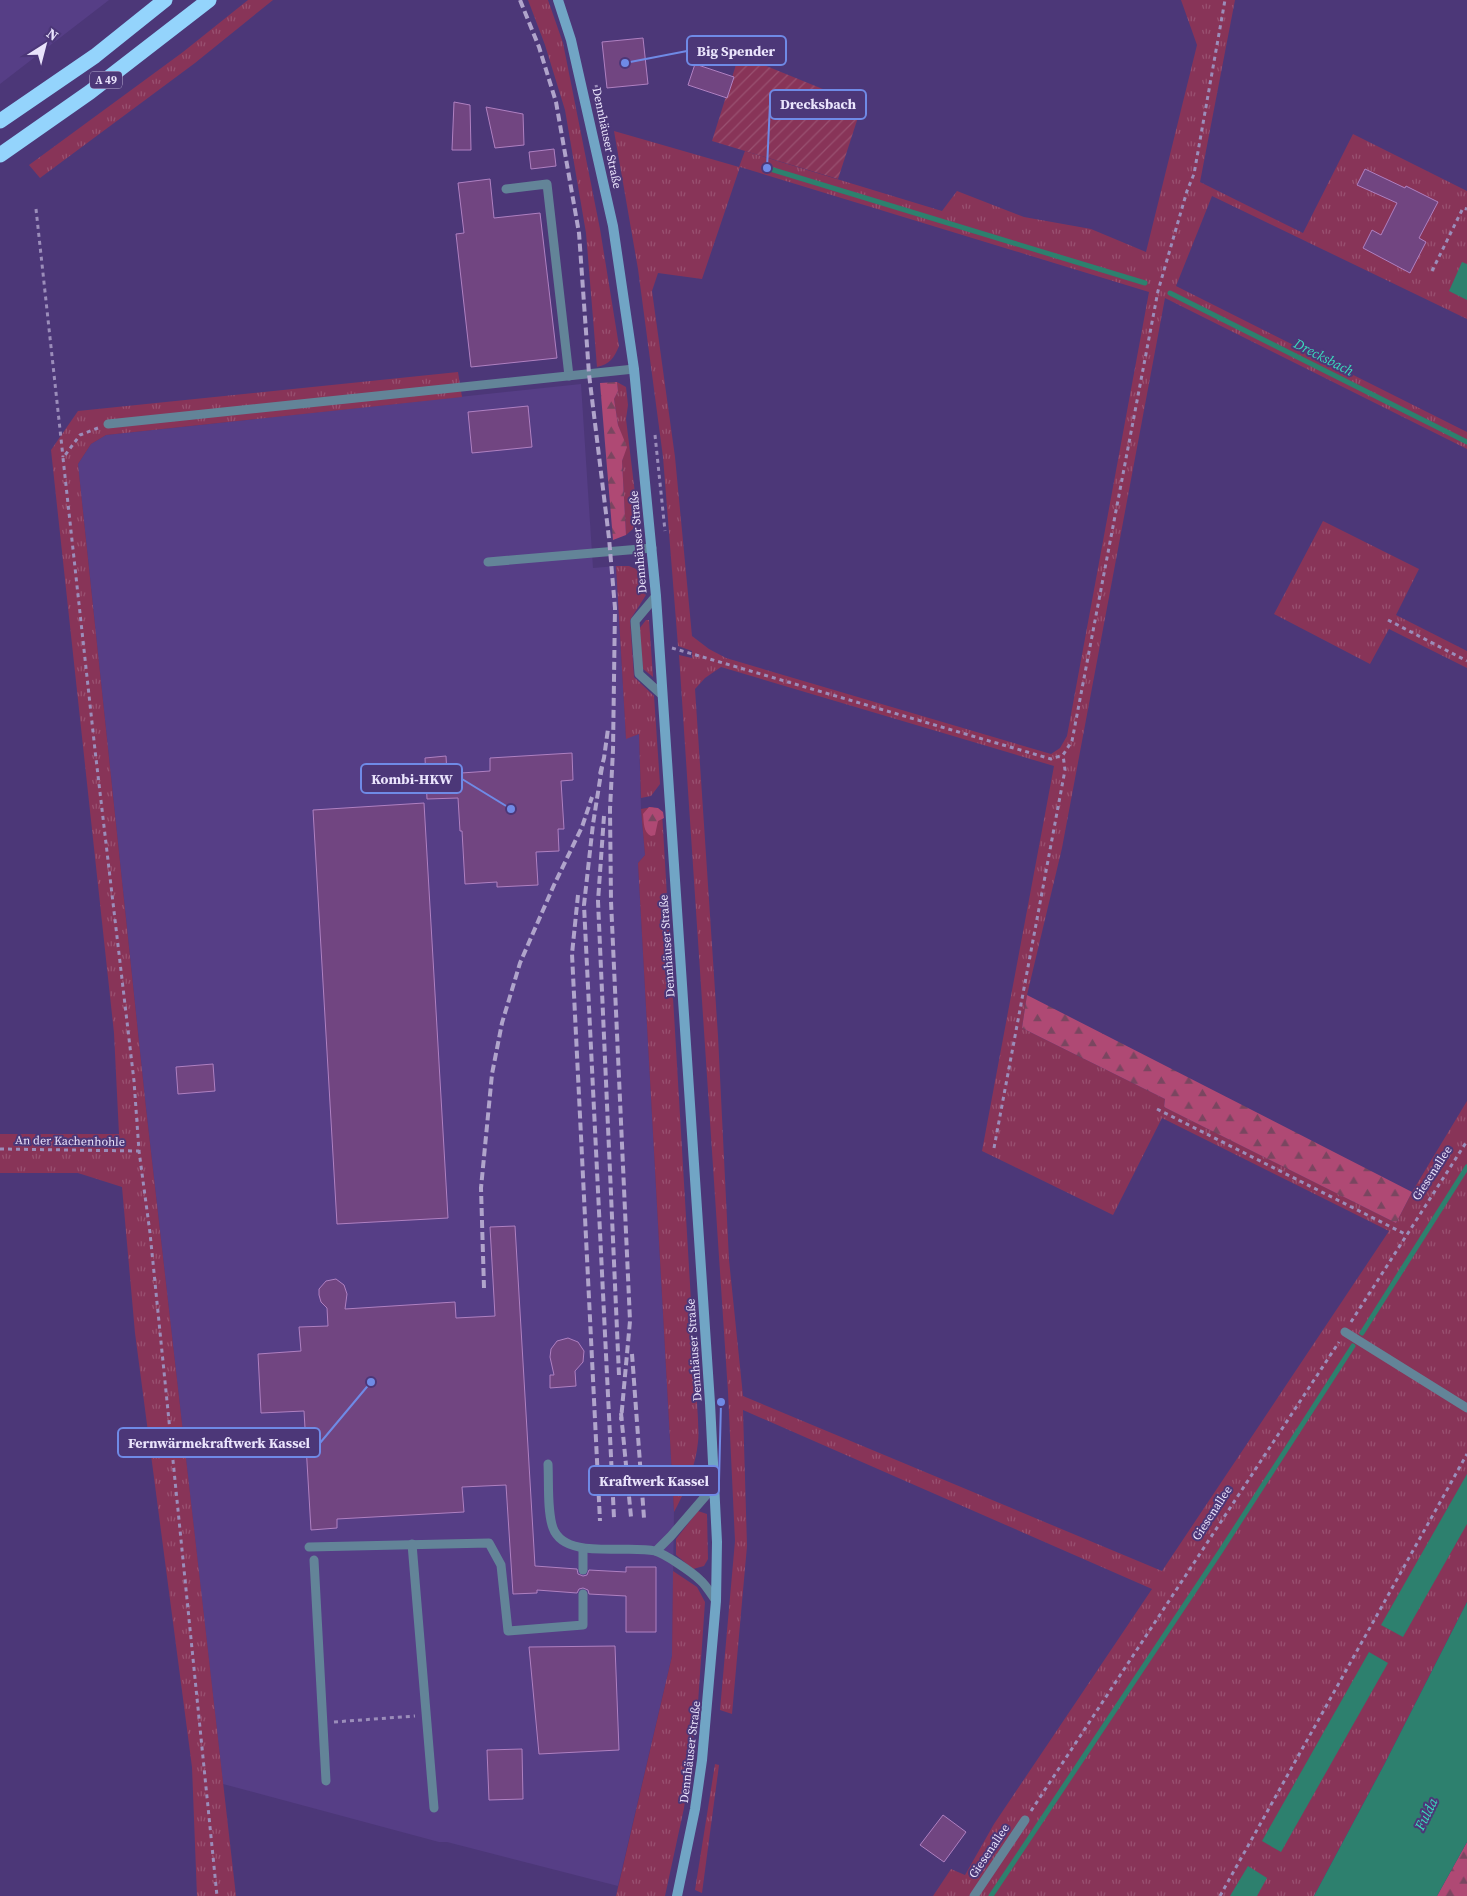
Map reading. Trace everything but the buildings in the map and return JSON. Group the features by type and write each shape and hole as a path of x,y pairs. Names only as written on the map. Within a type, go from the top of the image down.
{"highway":[{"name":"A 49","path":"0,121 95,56 165,0"},
{"name":"A 49","path":"0,155 90,92 209,0"}],"street":[{"name":"Dennhäuser Straße","path":"558,0 574,48 611,216 634,369 656,596 715,1485 717,1542 716,1601 702,1760 696,1809 677,1896"}],"lane":[{"path":"506,189 547,184 569,376"},
{"path":"108,424 634,369"},
{"path":"488,562 652,548"},
{"path":"656,596 635,621 639,674 662,694"},
{"path":"1345,1332 1467,1408"},
{"path":"548,1464 549,1502 553,1529 566,1545 583,1548 656,1551 701,1581 716,1601"},
{"path":"656,1551 715,1485"},
{"path":"309,1547 489,1543 501,1565 508,1631 583,1625 583,1594"},
{"path":"412,1544 434,1808"},
{"path":"583,1548 583,1570"},
{"path":"314,1560 326,1781"},
{"name":"Giesenallee","path":"974,1896 1025,1820"}],"path":[{"path":"659,644 1051,759 1063,755 1072,741 1158,292 1187,191 1194,174 1225,0"},
{"path":"1432,271 1463,208 1467,209"},
{"path":"36,209 94,741 134,1081 139,1151 150,1233 218,1896"},
{"path":"63,458 80,435 108,424"},
{"path":"1388,620 1467,661"},
{"path":"994,1148 1065,770 1063,755"},
{"path":"1157,1109 1407,1235"},
{"name":"Giesenallee","path":"1025,1820 1345,1332 1467,1141"},
{"name":"An der Kachenhohle","path":"0,1149 139,1151"},
{"path":"1220,1896 1467,1454"},
{"path":"322,1723 426,1716"}],"shaded area":[{"path":"0,0 109,0 0,84"},
{"path":"581,384 593,568 616,566 626,738 639,734 641,809 645,855 638,863 674,1512 672,1656 618,1886 447,1842 439,1842 223,1784 146,1108 78,464 91,444 106,435"}],"green space":[{"path":"248,0 273,0 195,63 40,178 29,165 183,52"},
{"path":"528,0 548,0 563,43 600,229 619,346 611,360 597,367 586,233 565,110 545,45"},
{"path":"1181,0 1235,0 1200,182 1303,233 1353,134 1467,191 1467,319 1212,196 1176,286 1467,432 1467,449 1165,298 1062,848 1027,995 1022,1028 1165,1099 1164,1107 1396,1223 1412,1192 1467,1101 1467,1602 1384,1765 1314,1896 933,1896 951,1869 965,1875 994,1824 1152,1589 743,1410 747,1546 732,1714 720,1710 735,1541 728,1392 679,655 692,658 692,651 678,646 663,457 638,269 614,131 739,167 745,151 942,211 957,191 1024,217 1091,229 1146,252 1197,45","holes":["740,167 1149,292 1067,736 1060,748 1051,754 726,658 709,649 692,636 675,457 652,291 658,273 702,279","721,667 1054,766 982,1151 1113,1215 1162,1118 1389,1231 1162,1571 743,1396 729,1260 718,1036 695,689 705,678"]},
{"path":"739,55 862,105 838,179 712,141"},
{"path":"458,372 462,397 106,435 91,444 78,464 146,1108 236,1896 197,1896 192,1767 135,1333 122,1187 78,1173 0,1173 0,1134 119,1134 114,1033 51,450 78,411"},
{"path":"617,382 626,387 628,405 626,419 638,518 634,528 626,535 622,461 626,447 618,425 614,399 618,391"},
{"path":"617,382 618,391 614,399 618,425 627,447 622,461 626,535 613,540 600,383"},
{"path":"1323,521 1419,569 1396,615 1467,651 1467,668 1389,629 1370,664 1274,614"},
{"path":"616,566 629,566 636,569 645,579 646,595 630,620 634,677 654,696 660,784 651,796 641,798 639,734 626,739"},
{"path":"646,620 649,620 653,677 643,669 639,629"},
{"path":"649,807 658,808 663,812 664,818 658,821 655,835 651,836 645,829 643,814"},
{"path":"652,807 662,812 698,1430 697,1451 692,1469 674,1512 638,863 645,855 641,809"},
{"path":"1027,995 1412,1192 1396,1223 1164,1107 1165,1099 1022,1028"},
{"path":"698,1511 707,1514 708,1559 704,1566 693,1569 676,1555 676,1539"},
{"path":"673,1571 697,1587 705,1602 698,1703 684,1808 665,1896 616,1896 672,1656"},
{"path":"715,1764 719,1765 702,1893 695,1890"},
{"path":"1467,1842 1467,1896 1437,1896"}],"water":[{"path":"1462,262 1467,264 1467,300 1449,291"},
{"path":"1467,1474 1467,1524 1403,1637 1381,1625"},
{"name":"Fulda","path":"1467,1602 1467,1842 1437,1896 1314,1896 1384,1765"},
{"path":"1369,1652 1388,1663 1281,1852 1262,1841"},
{"path":"1248,1866 1267,1878 1257,1896 1230,1896"}],"waterway":[{"name":"Drecksbach","path":"767,168 1145,283"},
{"name":"Drecksbach","path":"1170,293 1467,442"},
{"path":"1362,1333 1467,1167"},
{"path":"991,1896 1220,1552 1353,1346"}],"railway":[{"path":"520,0 539,47 556,102 579,233 589,374 609,538 615,608 613,750 610,809 611,901 630,1321 621,1420"},
{"path":"600,774 608,729"},
{"path":"602,767 593,824 584,905 614,1518"},
{"path":"484,1288 481,1188 492,1074 502,1023 520,963 582,827 592,797"},
{"path":"604,816 598,901 619,1375"},
{"path":"578,895 572,954 600,1521"},
{"path":"632,1354 644,1518"},
{"path":"621,1413 631,1517"}],"place":[{"name":"Big Spender","path":"625,63"},
{"name":"Drecksbach","path":"767,168"},
{"name":"Kombi-HKW","path":"511,809"},
{"name":"Fernwärmekraftwerk Kassel","path":"371,1382"},
{"name":"Kraftwerk Kassel","path":"721,1402"}]}
